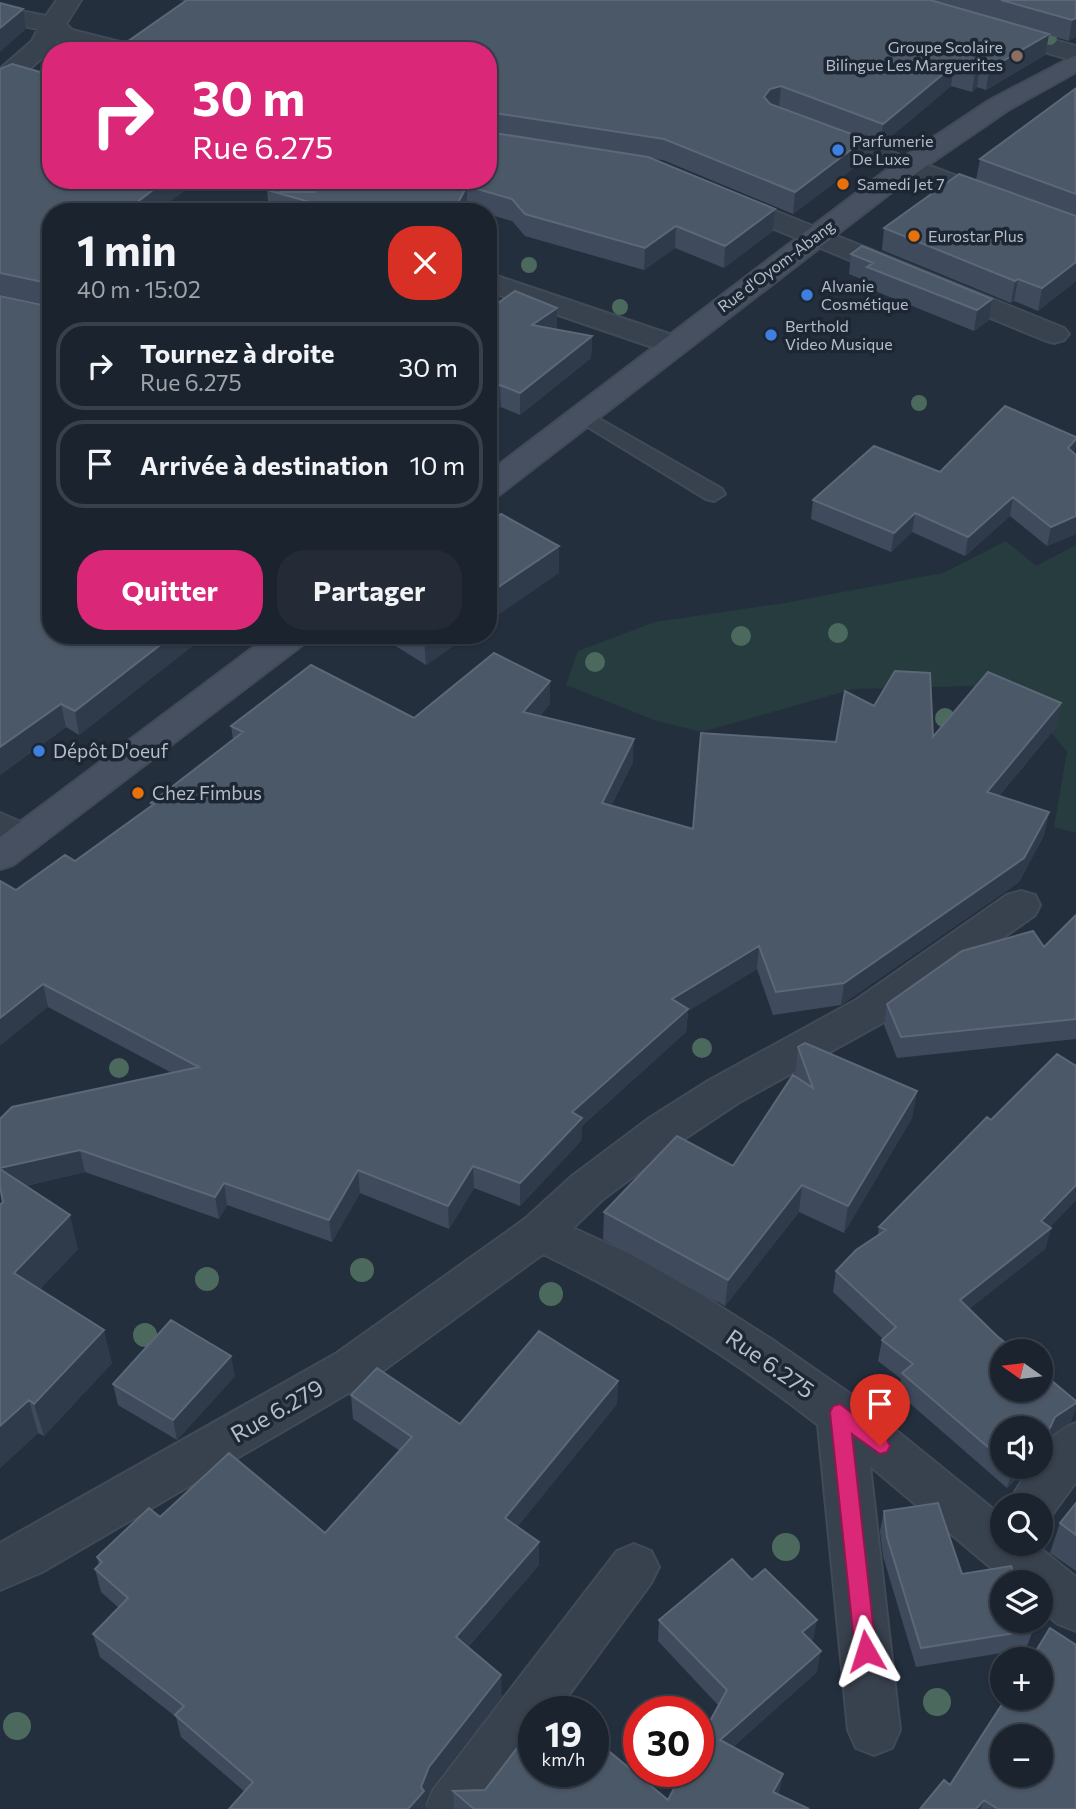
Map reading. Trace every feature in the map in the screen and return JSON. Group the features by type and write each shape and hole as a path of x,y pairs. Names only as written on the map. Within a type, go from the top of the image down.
{"main road":[{"name":"Rue d'Oyom-Abang","path":"497,481 910,165 999,105 1076,62"},
{"path":"8,840 280,644"}],"street":[{"path":"44,42 69,0"},
{"path":"0,15 53,25 62,35 90,42"},
{"path":"977,25 1076,54"},
{"path":"0,82 42,45"},
{"path":"790,123 910,165 1076,230"},
{"path":"706,190 814,237 1054,334"},
{"path":"497,284 674,345"},
{"name":"Rue 6.279","path":"0,1567 25,1556 353,1367 540,1232 587,1188 663,1131 723,1092 870,1011 1021,905"},
{"name":"Rue 6.275","path":"540,1232 587,1252 652,1286 739,1340 840,1412 990,1535"},
{"path":"840,1412 874,1730"},
{"path":"1040,1493 1076,1444"},
{"name":"Rue 6.275","path":"1015,1556 1076,1608"},
{"path":"452,1809 634,1567"}],"lane":[{"path":"582,415 714,494"}],"green space":[{"path":"1006,541 1036,566 1076,545 1076,833 1054,827 1067,752 1012,685 853,689 702,732 654,720 566,685 578,651 655,622 785,603 943,573"}],"building":[{"path":"187,0 930,0 1049,34 989,69 980,66 975,71 954,65 883,124 781,86 770,89 764,97 770,104 865,139 795,192 664,139 497,113 497,42 127,42"},
{"path":"1001,0 1076,0 1076,18 1072,20"},
{"path":"0,3 23,9 0,28"},
{"path":"12,64 42,72 42,189 154,189 136,203 42,203 42,282 0,273 0,69"},
{"path":"1075,89 1076,194 980,159"},
{"path":"497,133 648,157 775,209 725,246 676,226 645,248 525,214 512,199 477,189 497,189"},
{"path":"959,174 1076,216 1076,262 1042,288 1018,279 1015,281 884,228"},
{"path":"318,189 465,189 458,203 313,203 267,190 315,192"},
{"path":"862,246 992,299 977,310 867,267 873,263 851,254"},
{"path":"515,291 557,308 532,325 592,336 520,393 500,385 497,387 497,304"},
{"path":"0,296 42,305 42,644 161,644 75,711 61,704 0,747"},
{"path":"1005,406 1076,437 1068,448 1076,455 1076,516 1051,527 1013,497 968,537 915,513 894,533 813,500 874,446 940,472"},
{"path":"501,514 559,546 497,588 497,516"},
{"path":"494,653 550,681 523,712 634,739 602,803 693,829 701,733 836,742 845,691 874,706 895,671 930,673 933,737 988,672 1061,703 987,792 1049,812 1024,858 844,983 776,992 759,946 672,999 688,1009 572,1112 582,1118 520,1183 473,1166 448,1206 358,1170 329,1220 224,1183 215,1197 80,1150 0,1168 0,1119 12,1107 199,1067 43,984 0,1018 0,881 16,890 65,855 75,861 154,804 151,803 243,732 231,726 311,665 414,718"},
{"path":"1076,915 1076,1019 901,1037 887,1004 962,951 1033,931 1044,947"},
{"path":"805,1043 917,1091 848,1206 802,1185 728,1280 604,1212 677,1136 733,1166 793,1075 813,1088 798,1047"},
{"path":"1057,1054 1076,1066 1076,1185 1041,1221 1051,1228 960,1300 1001,1339 990,1339 990,1402 1054,1402 1054,1383 1076,1403 1053,1421 1053,1416 990,1416 990,1449 902,1373 913,1364 882,1340 896,1327 836,1271 856,1250 886,1230 879,1227 987,1117 991,1120"},
{"path":"0,1169 70,1215 14,1273 104,1330 34,1404 29,1400 0,1426 0,1205 3,1202"},
{"path":"171,1320 231,1356 173,1420 113,1384"},
{"path":"539,1331 618,1381 505,1518 539,1542 456,1637 501,1675 429,1767 421,1787 424,1791 408,1809 229,1809 253,1782 175,1715 184,1706 93,1634 128,1598 95,1569 102,1562 97,1557 149,1508 160,1517 229,1453 325,1533 412,1437 351,1395 377,1368 460,1424"},
{"path":"938,1503 962,1574 1011,1566 1012,1570 990,1570 990,1633 1014,1633 921,1648 887,1537 884,1511"},
{"path":"1076,1503 1076,1535 1060,1523"},
{"path":"732,1559 752,1580 765,1569 817,1620 802,1632 821,1651 720,1740 783,1774 773,1792 809,1809 474,1809 453,1791 485,1790 518,1747 518,1787 609,1787 609,1751 623,1763 623,1787 652,1787 668,1800 675,1787 714,1787 714,1714 727,1690 659,1620"},
{"path":"1053,1630 1076,1645 1076,1809 998,1809 984,1800 976,1809 920,1809 944,1780 950,1785 998,1710 1053,1710 1053,1647 1038,1647 1047,1633 1053,1633"}],"place":[{"name":"Groupe Scolaire Bilingue Les Marguerites","path":"1017,56"},
{"name":"Parfumerie De Luxe","path":"838,150"},
{"name":"Samedi Jet 7","path":"843,184"},
{"name":"Eurostar Plus","path":"914,236"},
{"name":"Alvanie Cosmétique","path":"807,295"},
{"name":"Berthold Video Musique","path":"771,335"},
{"name":"Dépôt D'oeuf","path":"39,751"},
{"name":"Chez Fimbus","path":"138,793"}],"route":[{"path":"866,1651 840,1412 880,1446"}]}
